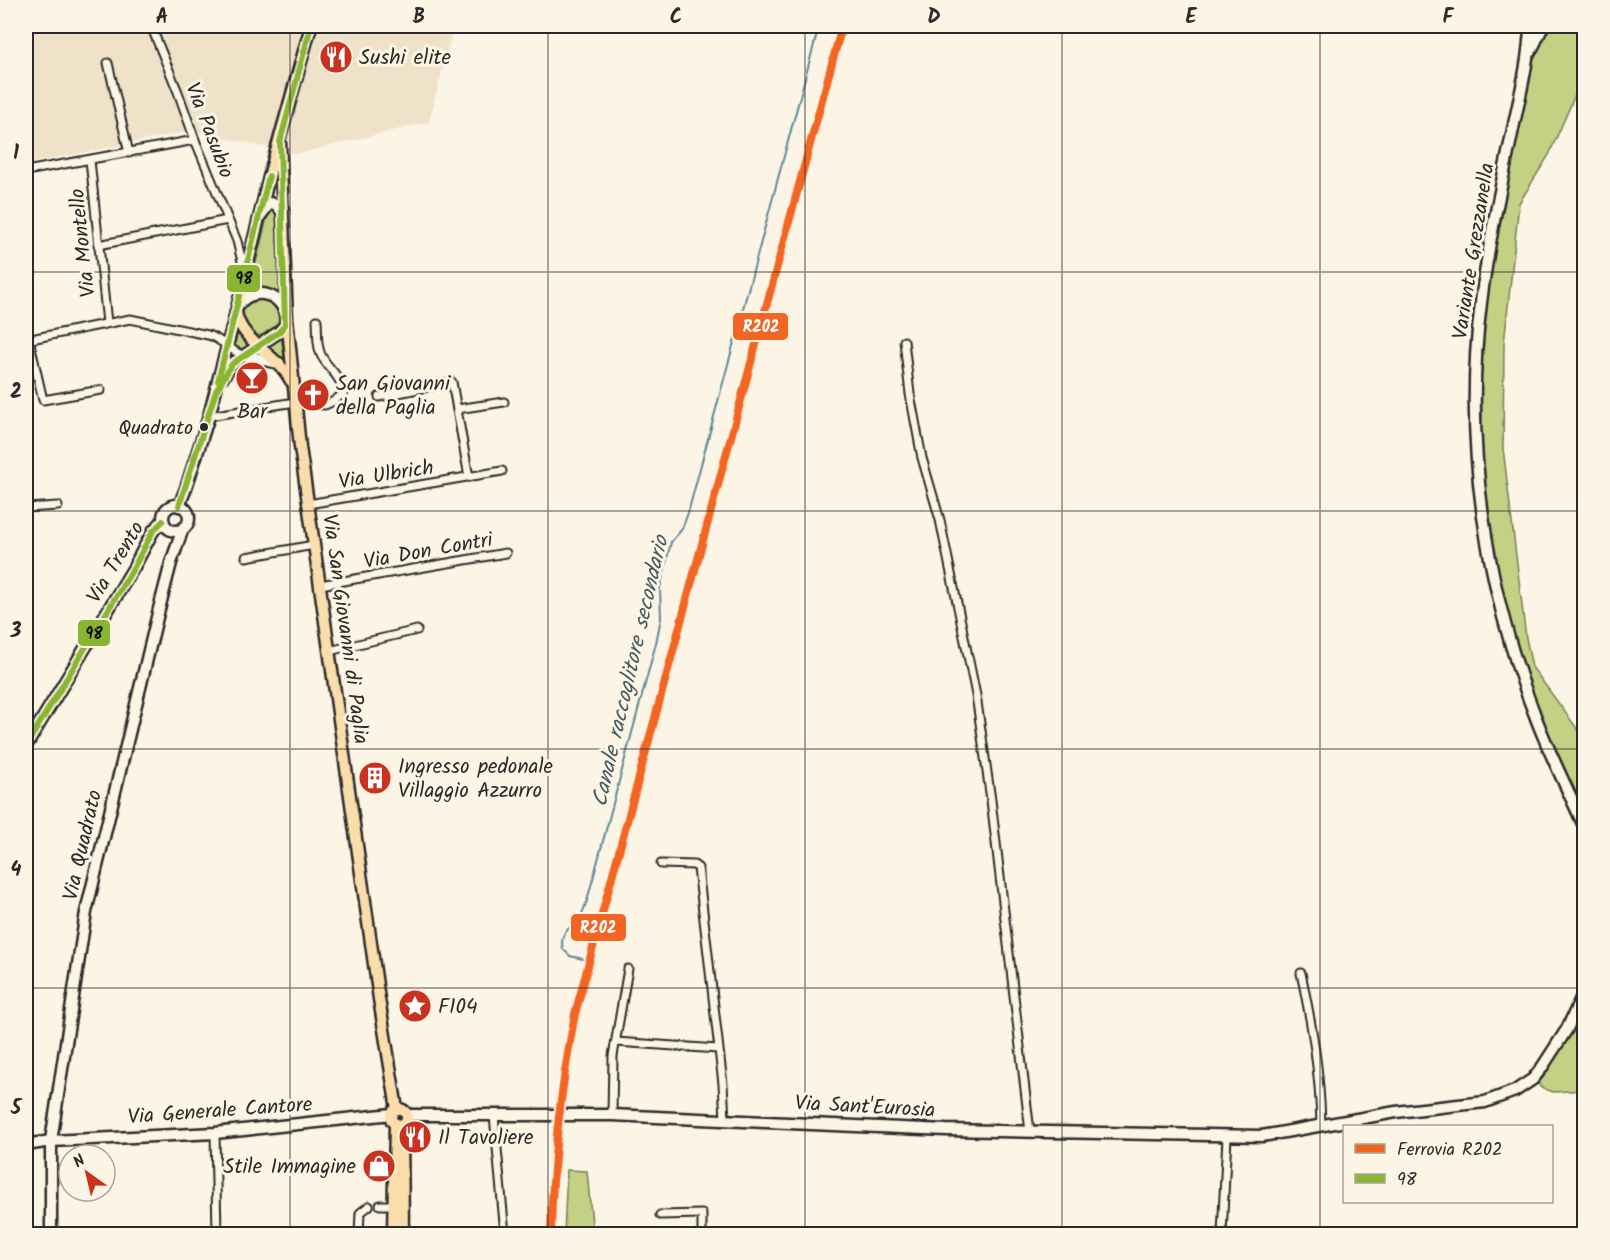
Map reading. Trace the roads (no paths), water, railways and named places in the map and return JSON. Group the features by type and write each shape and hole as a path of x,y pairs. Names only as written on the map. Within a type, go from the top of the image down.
{"main road":[{"path":"293,387 286,370 243,330 238,322 238,308 259,218 311,26"},
{"name":"Via San Giovanni di Paglia","path":"280,142 287,318 293,387 378,993 399,1117"},
{"path":"393,1234 399,1117"},
{"path":"399,1117 403,1234"}],"street":[{"name":"Via Pasubio","path":"151,26 239,246 246,275"},
{"name":"Variante Grezzanella","path":"1530,26 1527,63 1480,304 1475,419 1479,487 1489,555 1517,663 1536,718 1584,826"},
{"name":"Variante Grezzanella","path":"1527,63 1543,26"},
{"path":"108,63 129,153"},
{"path":"26,171 195,140"},
{"name":"Via Montello","path":"90,160 107,323"},
{"path":"259,218 270,203 277,205 282,212"},
{"path":"98,244 228,220"},
{"path":"239,246 252,247"},
{"path":"178,529 167,527 163,522 164,513 170,507 179,506 186,488 209,416 238,308 250,295 259,292 267,294 281,304 287,318 283,329 229,368 216,391"},
{"path":"101,390 43,400 27,339 130,319 215,337 245,356 279,363"},
{"path":"209,416 295,402 325,405 344,393 342,380 322,356 318,347 317,320"},
{"path":"904,341 910,394 922,458 940,520 976,695 991,800 1030,1132"},
{"path":"379,397 452,382 469,477"},
{"path":"457,409 504,402"},
{"name":"Via Ulbrich","path":"308,504 502,471"},
{"path":"26,508 58,506"},
{"name":"Via Quadrato","path":"51,1234 51,1141 86,912 178,529 188,522 187,514 179,506"},
{"name":"Via Trento","path":"26,746 134,567 153,531 163,522"},
{"path":"246,557 314,545"},
{"name":"Via Don Contri","path":"320,585 506,553"},
{"path":"329,651 417,630"},
{"path":"661,864 694,865 698,868 725,1119"},
{"path":"612,1115 613,1056 628,969"},
{"path":"1301,973 1320,1083 1321,1126"},
{"name":"Via Sant'Eurosia","path":"399,1117 612,1115 935,1129 1262,1136 1396,1112 1485,1102 1515,1092 1533,1079 1567,1029 1584,992"},
{"name":"Via Sant'Eurosia","path":"1567,1029 1584,1019"},
{"path":"616,1042 718,1049"},
{"path":"494,1116 505,1234"},
{"name":"Via Generale Cantore","path":"26,1145 51,1141 215,1133 399,1117"},
{"path":"215,1133 217,1234"},
{"path":"1222,1234 1227,1137"},
{"path":"380,1205 393,1205"},
{"path":"359,1234 360,1213 369,1206"},
{"path":"660,1215 702,1214 702,1234"}],"waterway":[{"name":"Canale raccoglitore secondario","path":"583,959 570,956 563,949 564,934 581,915 587,901 656,643 661,618 660,588 671,542 682,529 688,513 819,26"}],"rail line":[{"name":"R202","path":"551,1234 558,1124 575,1014 842,26"}],"place":[{"name":"Sushi elite","path":"336,57"},
{"name":"Bar","path":"252,378"},
{"name":"San Giovanni della Paglia","path":"313,395"},
{"name":"Quadrato","path":"204,427"},
{"name":"Ingresso pedonale Villaggio Azzurro","path":"375,778"},
{"name":"F104","path":"415,1006"},
{"name":"Il Tavoliere","path":"415,1137"},
{"name":"Stile Immagine","path":"379,1166"}]}
